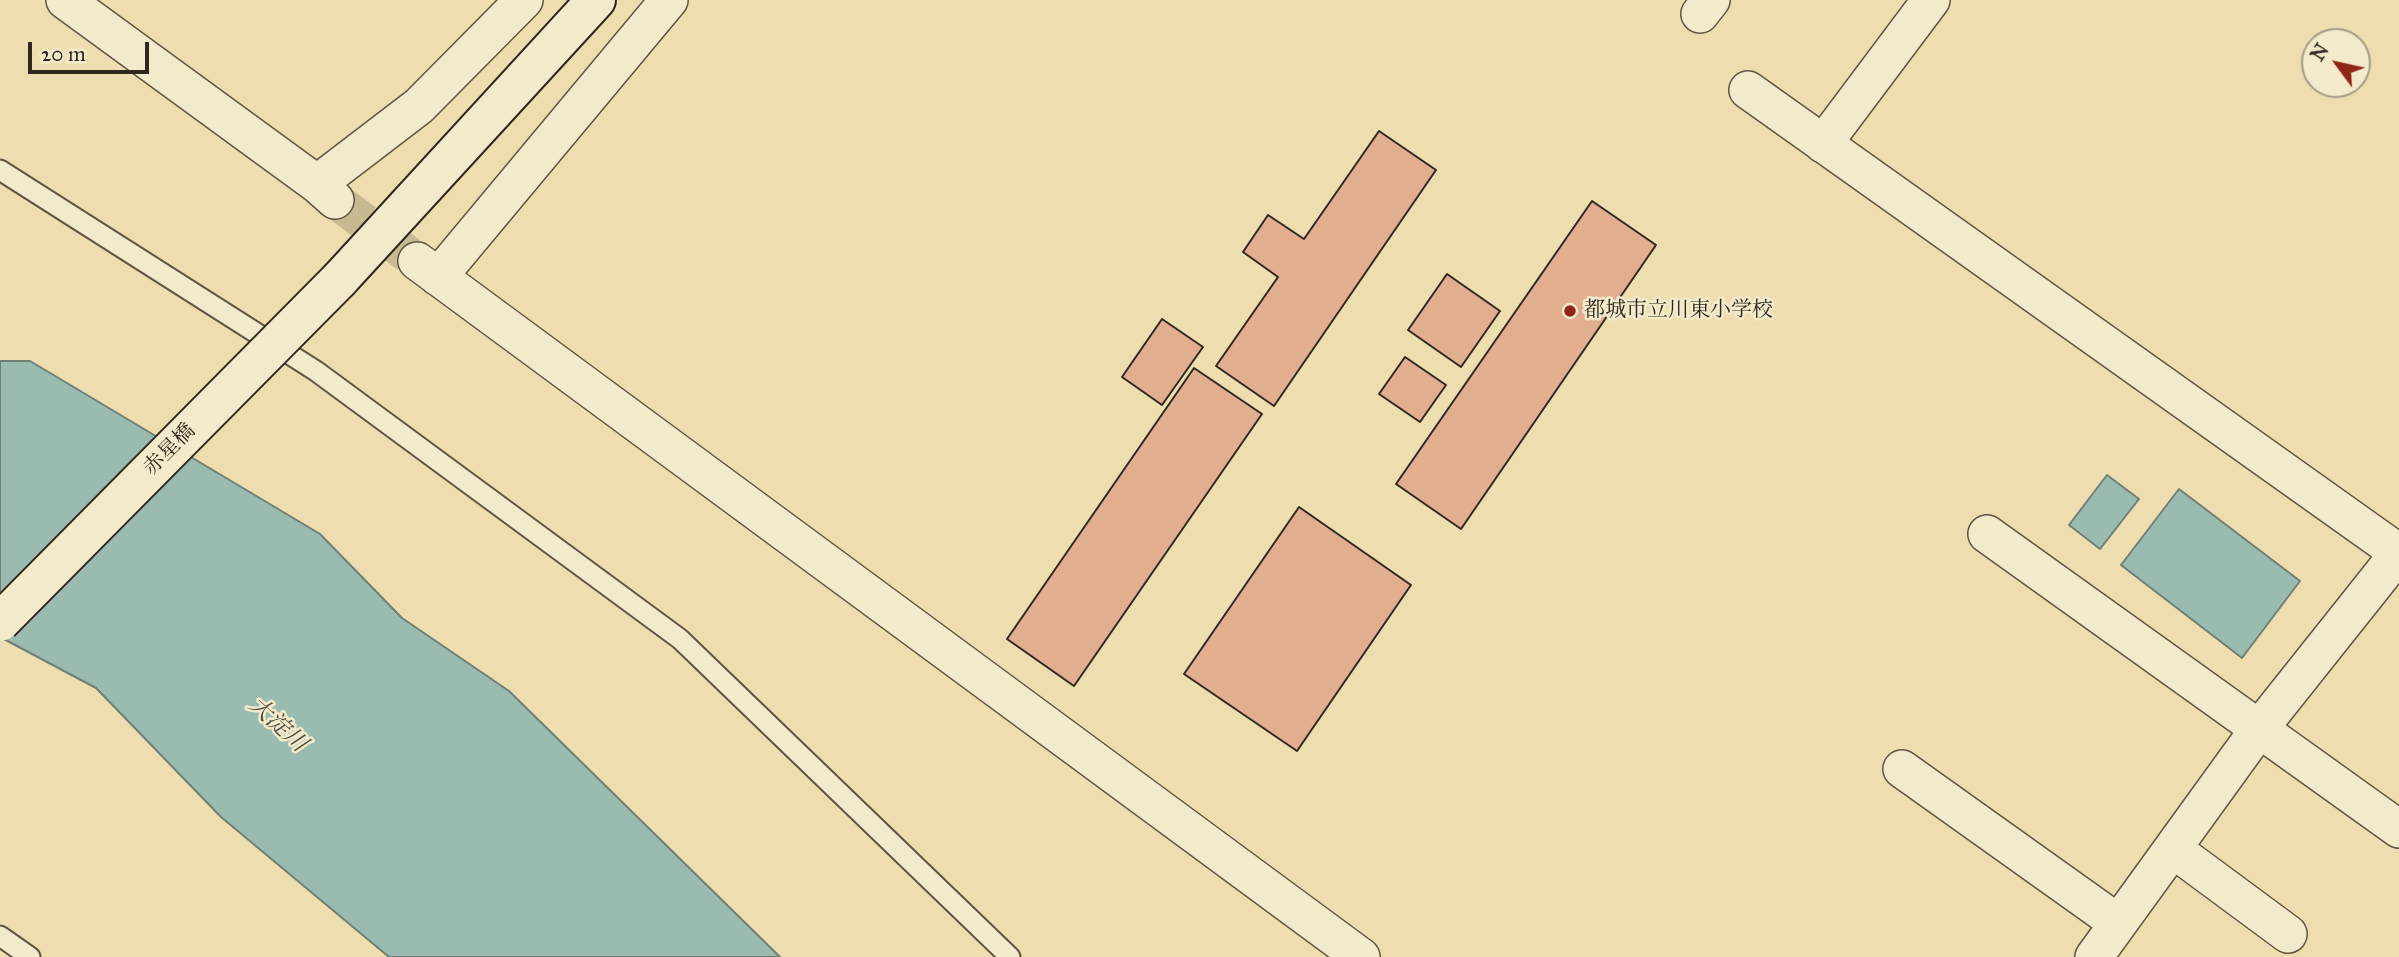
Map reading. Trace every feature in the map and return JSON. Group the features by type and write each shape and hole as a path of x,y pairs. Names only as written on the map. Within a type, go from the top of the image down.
{"street":[{"path":"65,0 326,192 419,106 524,0"},
{"name":"赤星橋","path":"0,622 340,279 596,0"},
{"path":"669,0 428,269 1361,957"},
{"path":"1823,144 1931,0"},
{"path":"1748,90 2399,553 2259,729 2094,957"},
{"path":"1987,534 2399,829"},
{"path":"1902,769 2118,923"},
{"path":"2173,849 2288,934"}],"lane":[{"path":"0,170 316,371 680,639 1010,957"},
{"path":"0,936 30,957"}],"water":[{"name":"大淀川","path":"0,361 30,361 320,534 402,618 509,691 780,957 389,957 221,817 96,688 0,637"},
{"path":"2107,475 2139,499 2100,549 2069,525"},
{"path":"2179,489 2300,581 2242,658 2121,565"}],"building":[{"path":"1379,131 1436,170 1274,406 1216,366 1278,277 1243,252 1268,215 1304,239"},
{"path":"1592,201 1656,245 1461,529 1396,484"},
{"path":"1447,274 1500,311 1461,367 1408,330"},
{"path":"1162,319 1203,347 1162,405 1122,377"},
{"path":"1405,357 1446,385 1420,422 1379,394"},
{"path":"1194,368 1262,414 1074,686 1007,639"},
{"path":"1299,507 1411,585 1297,751 1184,674"}],"tunnel":[{"path":"335,200 417,261"}],"place":[{"name":"都城市立川東小学校","path":"1570,311"}]}
